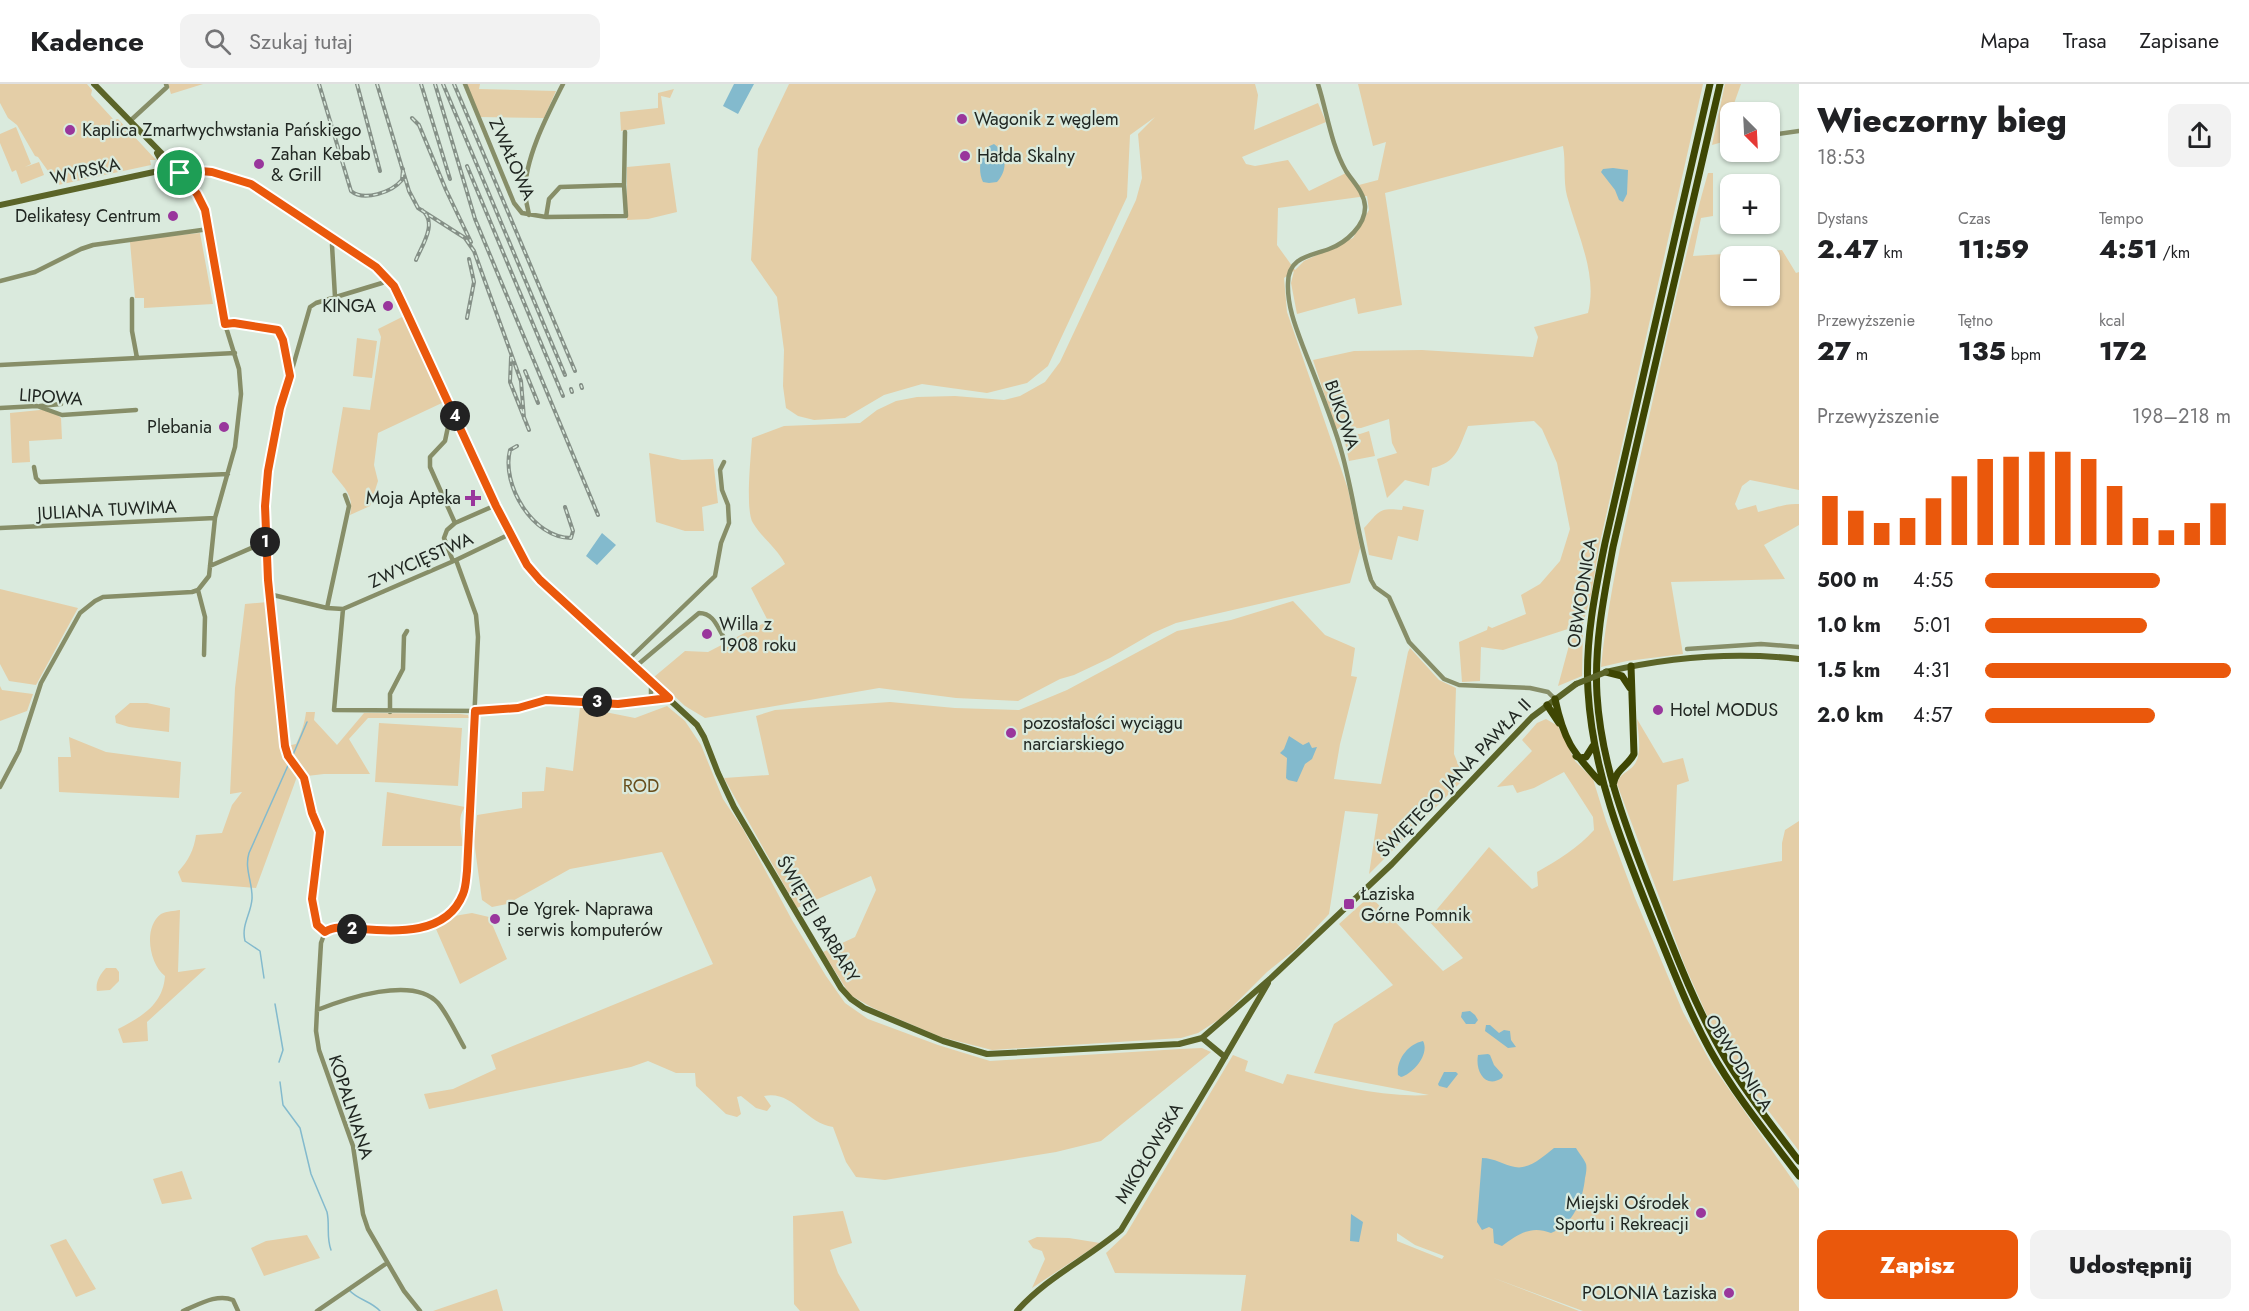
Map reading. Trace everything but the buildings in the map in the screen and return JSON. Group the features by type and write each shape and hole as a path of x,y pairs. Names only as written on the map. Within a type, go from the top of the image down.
{"main road":[{"name":"OBWODNICA","path":"1710,84 1605,543 1590,618 1587,653 1588,689 1594,746 1602,783 1615,823 1698,1026 1710,1051 1740,1097 1799,1176"},
{"name":"OBWODNICA","path":"1720,84 1606,583 1600,624 1596,682 1605,755 1613,788 1651,892 1699,1009 1737,1077 1799,1161"},
{"path":"1613,788 1614,777 1634,754 1631,666"},
{"path":"1606,672 1622,676 1630,688"},
{"path":"1555,699 1563,728 1575,756 1602,783"},
{"path":"1547,705 1563,728"},
{"path":"1575,756 1587,757 1594,746"},
{"path":"1605,755 1612,763 1624,765"}],"street":[{"path":"0,787 19,751 41,683 80,613 95,601 115,596 183,594 198,590 209,576 215,518 235,447 240,417 239,369 225,324 209,229 202,203 177,169 94,84"},
{"path":"130,121 167,87 166,84"},
{"name":"ZWAŁOWA","path":"465,84 516,208 522,213 546,217 549,199 560,187 624,186"},
{"path":"529,215 525,191 531,158 563,84"},
{"name":"BUKOWA","path":"1318,84 1340,159 1360,191 1365,207 1357,230 1344,242 1300,259 1292,266 1288,282 1292,317 1339,441 1371,580 1375,587 1389,597 1409,642 1444,679 1459,685 1507,686 1551,693 1555,699"},
{"path":"1780,134 1799,131"},
{"path":"546,217 626,216 625,132"},
{"path":"142,134 160,156 163,165 160,171"},
{"name":"ŚWIĘTEJ BARBARY","path":"177,169 229,176 251,184 334,242 376,267 389,279 496,506 527,565 540,580 697,725 734,807 841,988 851,999 864,1008 943,1041 987,1054 1179,1044 1202,1038 1271,978"},
{"name":"WYRSKA","path":"0,205 177,169"},
{"path":"190,184 195,170"},
{"path":"0,281 35,272 93,245 209,229"},
{"path":"334,242 335,297"},
{"path":"389,279 310,307 280,408 268,471 265,506 266,542 278,696 288,756 304,778 312,813 320,832 312,899 317,925 325,932 335,927 397,932 411,930 436,921 452,910 464,892 467,871 478,637 476,615 444,538 454,523 496,506"},
{"path":"132,299 132,331 137,358"},
{"path":"225,324 234,323 278,330 283,340 290,376"},
{"path":"0,364 235,353"},
{"path":"37,406 61,404"},
{"name":"LIPOWA","path":"0,408 37,406 62,415 136,410"},
{"path":"454,523 430,467 430,457 446,441 450,422 455,417"},
{"path":"627,660 715,576 729,523 730,510 722,490 721,480 721,465 724,462"},
{"path":"34,467 36,478 40,482 228,474"},
{"path":"327,608 349,506 345,495"},
{"name":"JULIANA TUWIMA","path":"0,528 215,518"},
{"name":"ZWYCIĘSTWA","path":"269,594 327,608 343,609 510,534"},
{"path":"210,566 266,542"},
{"path":"198,590 205,616 204,655"},
{"path":"343,609 334,710 475,711 518,708 546,700 618,704 669,698"},
{"path":"635,666 699,613 707,613 711,616 723,636"},
{"path":"390,712 390,694 403,669 404,636 407,631"},
{"path":"1687,649 1761,644 1799,648"},
{"name":"ŚWIĘTEGO JANA PAWŁA II","path":"1271,978 1392,864 1532,717 1576,684 1606,672 1631,666 1731,656 1799,659"},
{"path":"647,701 652,691 650,681"},
{"path":"1544,692 1547,705"},
{"name":"KOPALNIANA","path":"325,932 321,943 317,1010 316,1031 319,1050 353,1146 365,1221 404,1291 420,1311"},
{"name":"MIKOŁOWSKA","path":"1017,1311 1034,1292 1121,1230 1271,978"},
{"path":"317,1010 354,996 390,990 417,992 437,1002 464,1047"},
{"path":"1202,1038 1225,1057"},
{"path":"318,1311 387,1263"},
{"path":"183,1311 226,1297 232,1300 238,1311"}],"green space":[{"path":"0,84 87,84 92,90 91,95 114,120 118,119 156,160 150,160 151,165 58,185 35,156 17,125 8,118 0,103"},
{"path":"168,84 203,84 171,94"},
{"path":"467,84 480,84 479,89 556,91 544,118 480,117"},
{"path":"789,84 1255,84 1258,95 1254,130 1318,103 1326,122 1242,157 1246,164 1255,166 1288,160 1309,191 1346,173 1359,185 1378,180 1386,142 1373,146 1358,84 1703,84 1583,624 1582,676 1558,686 1574,627 1503,650 1481,647 1480,681 1462,682 1459,642 1487,630 1488,626 1492,628 1526,614 1521,595 1540,584 1560,561 1570,529 1557,463 1542,429 1534,421 1468,426 1452,458 1432,468 1429,486 1405,480 1387,498 1377,459 1397,453 1392,443 1389,419 1361,428 1336,429 1313,360 1354,351 1422,350 1533,357 1538,337 1534,327 1588,313 1590,284 1588,269 1567,196 1563,146 1385,193 1402,305 1358,314 1355,298 1297,314 1291,283 1294,271 1284,278 1287,312 1348,489 1360,548 1350,583 1176,623 1153,633 1110,658 1060,679 1018,701 956,698 879,688 705,718 685,706 654,677 685,651 708,652 768,621 751,588 785,564 753,523 751,517 749,482 752,438 784,426 860,423 877,410 896,401 917,397 955,396 1004,400 1020,396 1045,382 1060,362 1136,200 1142,178 1138,134 1155,117 1130,135 1127,197 1048,366 1027,383 987,393 922,384 884,395 845,418 814,420 798,416 786,408 783,386 784,350 777,297 751,260 758,149","holes":["1367,196 1369,210 1353,238 1304,261 1295,270 1277,245 1278,208"]},
{"path":"1725,84 1741,84 1735,102 1721,102"},
{"path":"674,89 670,98 661,96 665,124 621,131 620,112 658,108 658,93"},
{"path":"1720,107 1720,143 1712,145"},
{"path":"16,127 31,164 25,167 39,162 44,175 21,184 16,170 12,172 0,143 0,134"},
{"path":"670,163 677,212 648,219 627,220 627,167"},
{"path":"1708,173 1713,173 1713,216 1701,218 1693,256 1720,254 1720,306 1780,306 1780,250 1796,273 1799,272 1799,490 1750,480 1742,486 1735,504 1738,510 1756,505 1758,512 1783,505 1799,504 1799,525 1764,545 1785,579 1671,582 1683,654 1627,661 1601,667 1614,580 1675,304"},
{"path":"200,233 213,304 144,308 144,298 135,298 130,242 146,238"},
{"path":"404,316 444,402 378,433 374,465 378,481 370,506 350,515 349,497 332,472 343,407 370,410 381,337 378,329"},
{"path":"357,338 377,341 372,378 353,376"},
{"path":"50,409 61,418 62,439 29,441 30,462 12,463 10,413"},
{"path":"1369,431 1375,456 1349,461 1343,433 1360,434"},
{"path":"649,453 682,460 713,459 718,503 702,507 704,531 685,531 656,522"},
{"path":"1403,506 1424,510 1418,541 1398,536 1392,560 1369,555 1364,528 1376,514 1383,510 1402,510"},
{"path":"0,589 78,608 36,685 9,681 0,664"},
{"path":"1293,601 1325,635 1355,648 1351,676 1357,677 1340,744 1334,779 1381,784 1410,648 1439,680 1456,688 1454,754 1464,779 1369,874 1378,814 1345,811 1329,914 1296,949 1267,972 1221,1018 1198,1033 1181,1038 992,1050 941,1037 873,1008 850,995 823,952 855,937 876,890 871,876 797,908 724,778 769,775 756,716 775,710 890,702 955,708 1019,710 1067,690 1177,631 1231,620"},
{"path":"268,602 275,696 284,760 298,774 256,888 182,882 178,872 190,855 196,835 222,833 232,805 242,792 230,794 235,688 245,604"},
{"path":"0,686 2,690 33,694 27,711 0,721"},
{"path":"130,703 147,703 170,708 169,732 116,723 115,716"},
{"name":"ROD","path":"667,706 685,721 701,745 723,799 743,829 792,920 826,976 845,1003 868,1019 990,1061 1202,1048 1211,1052 1101,1141 1056,1152 885,1180 856,1177 846,1162 833,1127 814,1120 791,1102 774,1095 764,1096 771,1106 767,1111 756,1108 741,1096 737,1097 741,1114 737,1117 726,1114 696,1086 695,1073 676,1073 648,1061 631,1067 429,1109 424,1094 453,1089 496,1069 491,1055 713,964 662,852 570,869 507,904 492,907 482,900 474,841 477,815 522,808 522,792 544,791 546,767 573,771 580,707 635,718"},
{"path":"306,712 315,712 314,720 337,745 364,713 460,714 468,715 469,718 368,718 349,739 370,774 307,776 287,746 296,744"},
{"path":"1546,719 1558,726 1575,761 1593,779 1635,898 1683,1012 1712,1065 1799,1189 1799,1311 1583,1311 1491,1277 1579,1311 1241,1311 1246,1275 1115,1273 1106,1253 1126,1234 1233,1055 1248,1061 1245,1071 1283,1084 1287,1074 1375,1092 1429,1095 1314,1073 1334,1024 1393,985 1339,924 1370,896 1443,971 1463,958 1428,920 1489,847 1532,889 1538,886 1537,872 1567,853 1594,830 1593,817 1564,772 1534,788 1517,793 1513,785 1497,787 1532,751 1522,740 1537,723","holes":["1397,1233 1415,1245 1444,1256 1442,1259 1397,1241"]},
{"path":"1637,719 1663,763 1683,758 1689,781 1677,785 1673,881 1782,861 1785,830 1799,821 1799,1151 1752,1089 1714,1031 1685,966 1617,784 1638,757"},
{"path":"379,723 462,728 458,786 375,782"},
{"path":"69,737 106,752 181,762 179,798 59,792 58,757 71,757"},
{"path":"387,792 465,807 460,821 463,846 382,846"},
{"path":"180,910 178,972 206,968 147,1022 148,1041 123,1043 118,1029 149,1009 160,995 163,986 165,976 155,963 150,945 155,920 161,914"},
{"path":"472,913 489,917 507,959 460,984 436,929 454,916"},
{"path":"106,968 116,968 119,972 119,981 110,990 97,991 98,979"},
{"path":"182,1171 192,1199 162,1204 153,1179"},
{"path":"843,1211 852,1243 830,1250 838,1273 860,1311 800,1311 794,1304 793,1216"},
{"path":"307,1235 320,1258 264,1276 251,1248 266,1241"},
{"path":"1037,1237 1069,1238 1100,1243 1032,1288 1045,1259 1042,1251 1033,1248 1028,1241"},
{"path":"66,1239 96,1289 76,1297 50,1245"},
{"path":"497,1289 503,1311 433,1311"}],"water":[{"path":"734,84 754,84 738,114 723,106"},
{"path":"994,144 1004,157 1003,172 997,182 983,182 980,172 981,160 989,146"},
{"path":"1603,169 1628,170 1627,194 1623,202 1619,200 1615,190 1601,172"},
{"path":"602,533 616,545 597,565 586,556"},
{"path":"1289,736 1303,745 1309,742 1312,748 1317,747 1312,759 1305,764 1297,782 1286,778 1287,758 1280,753"},
{"path":"1470,1011 1478,1020 1475,1024 1466,1024 1461,1017 1462,1012"},
{"path":"1486,1025 1490,1025 1499,1033 1504,1030 1510,1031 1511,1040 1516,1047 1508,1048 1485,1031"},
{"path":"1423,1041 1424,1052 1419,1063 1406,1075 1401,1077 1398,1075 1399,1064 1404,1053 1412,1045"},
{"path":"1488,1054 1503,1075 1496,1081 1482,1077 1478,1067 1478,1055"},
{"path":"1444,1072 1458,1074 1447,1088 1438,1084"},
{"path":"1554,1148 1576,1148 1586,1164 1584,1186 1576,1211 1565,1224 1551,1233 1531,1230 1502,1246 1494,1243 1493,1229 1489,1227 1482,1230 1477,1222 1482,1158 1520,1167 1536,1162"},
{"path":"1351,1214 1363,1222 1359,1242 1350,1241"}],"waterway":[{"path":"292,757 307,722"},
{"path":"264,978 260,951 245,941 244,935 252,899 248,859 290,761"},
{"path":"275,1004 283,1050 279,1062"},
{"path":"280,1082 283,1105 300,1128 311,1174 327,1212 331,1250"},
{"path":"349,1290 380,1311"}],"railway":[{"path":"319,84 351,191 363,196 385,192 402,180 403,169"},
{"path":"357,84 380,171"},
{"path":"377,84 409,191 418,208 465,238 474,251 521,381 524,418"},
{"path":"421,84 450,179"},
{"path":"435,84 475,219 598,515"},
{"path":"443,84 565,375"},
{"path":"454,84 575,371"},
{"path":"412,118 419,125 471,242"},
{"path":"467,166 563,396"},
{"path":"416,260 429,228 427,215 422,210"},
{"path":"467,318 474,282 469,259"},
{"path":"511,357 510,382 529,430"},
{"path":"525,371 538,403"},
{"path":"517,446 510,450 508,464 510,479 523,507 544,529 557,536 571,538 573,531 565,507"}],"place":[{"name":"Wagonik z węglem","path":"962,119"},
{"name":"Kaplica Zmartwychwstania Pańskiego","path":"70,130"},
{"name":"Hałda Skalny","path":"965,156"},
{"name":"Zahan Kebab & Grill","path":"259,164"},
{"name":"Delikatesy Centrum","path":"173,216"},
{"name":"KINGA","path":"388,306"},
{"name":"Plebania","path":"224,427"},
{"name":"Moja Apteka","path":"473,498"},
{"name":"Willa z 1908 roku","path":"707,634"},
{"name":"Hotel MODUS","path":"1658,710"},
{"name":"pozostałości wyciągu narciarskiego","path":"1011,733"},
{"name":"Łaziska Górne Pomnik","path":"1349,904"},
{"name":"De Ygrek- Naprawa i serwis komputerów","path":"495,919"},
{"name":"Miejski Ośrodek Sportu i Rekreacji","path":"1701,1213"},
{"name":"POLONIA Łaziska","path":"1729,1293"}],"route":[{"path":"177,169 212,172 251,184 376,267 389,279 496,506 527,565 540,580 669,698 618,704 552,699 518,708 475,711 464,892 452,910 423,927 397,932 335,927 325,932 317,925 312,899 320,832 312,813 304,778 288,756 285,746 277,685 266,542 265,506 268,471 280,408 290,376 283,340 276,328 225,324 205,210 197,194 180,173 177,169"}]}
